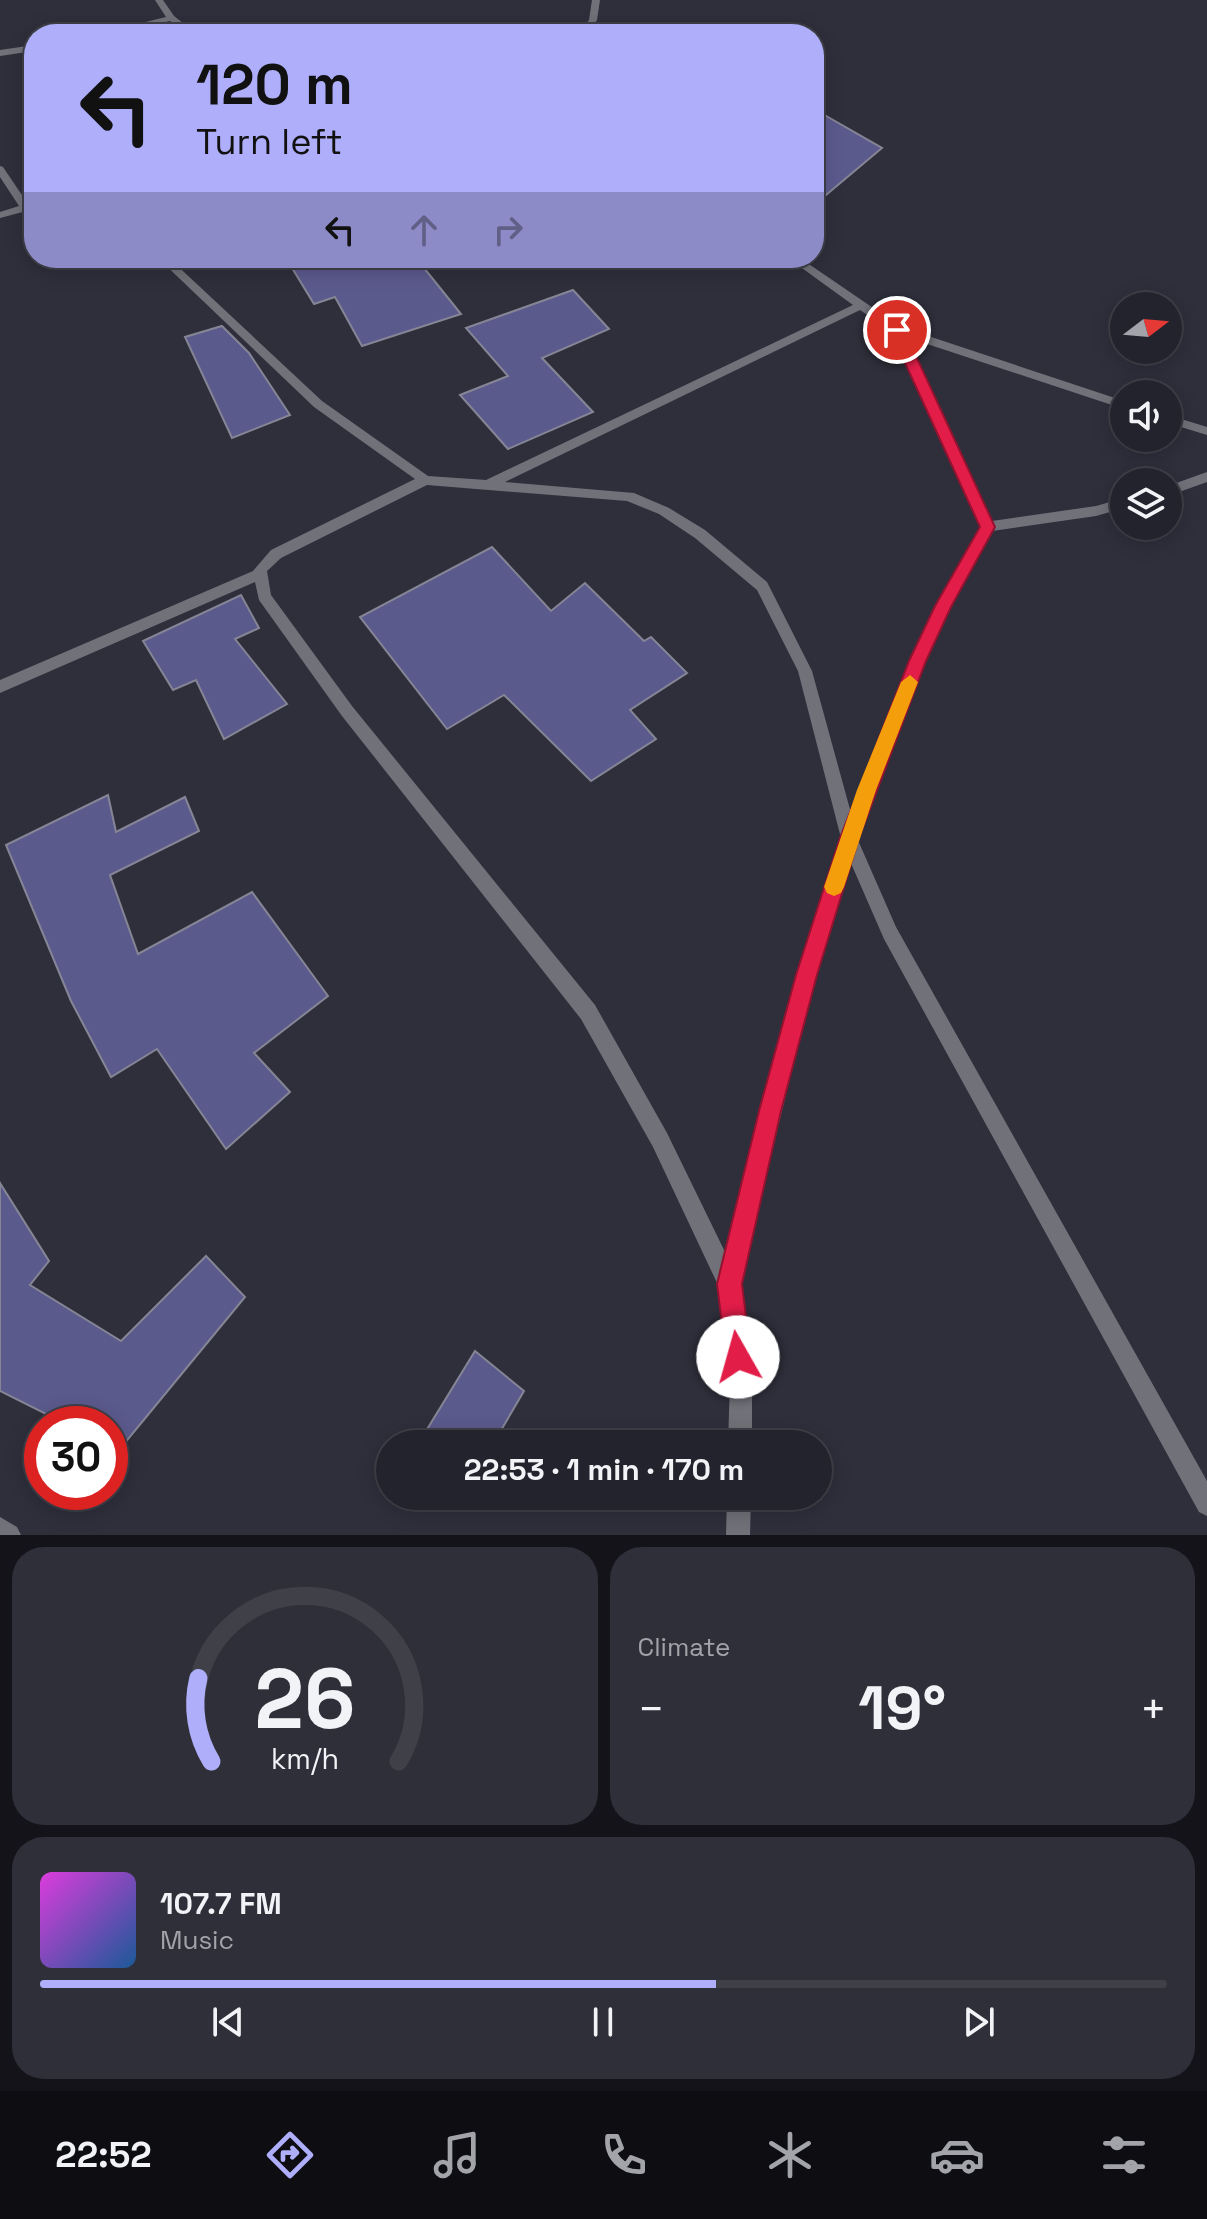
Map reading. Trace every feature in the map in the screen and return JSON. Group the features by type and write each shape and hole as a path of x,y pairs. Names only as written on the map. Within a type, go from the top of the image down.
{"street":[{"path":"159,0 171,18 179,24"},
{"path":"590,24 596,0"},
{"path":"144,24 171,18"},
{"path":"0,53 24,49"},
{"path":"0,169 24,200"},
{"path":"0,215 24,208"},
{"path":"174,268 318,404 425,480"},
{"path":"807,268 897,330 1110,400"},
{"path":"491,483 861,305"},
{"path":"897,330 988,527"},
{"path":"1182,423 1207,431"},
{"path":"1182,486 1207,477"},
{"path":"0,687 260,574 276,554 425,480 629,496 664,511 700,534 762,586 805,671 849,838 890,933 1207,1504"},
{"path":"988,527 1110,507"},
{"path":"729,1284 806,975 849,838 918,661 944,606 988,527"},
{"path":"260,574 264,596 347,711 588,1012 660,1140 729,1284 741,1381 740,1430"},
{"path":"738,1535 739,1510"},
{"path":"0,1529 9,1535"}],"building":[{"path":"824,115 882,148 824,197"},
{"path":"292,268 424,268 461,314 362,346 335,297 314,304"},
{"path":"573,290 609,329 542,358 593,412 508,449 460,395 508,376 466,328"},
{"path":"222,326 249,353 290,415 232,438 185,337"},
{"path":"492,547 551,611 585,583 644,641 651,637 687,673 630,710 656,739 591,781 504,695 447,729 360,617"},
{"path":"241,595 259,628 235,639 287,704 224,739 196,680 173,690 143,641"},
{"path":"108,795 116,832 185,797 199,831 110,875 138,954 252,892 328,996 254,1053 290,1092 226,1149 157,1049 111,1077 71,1001 6,845"},
{"path":"0,1183 49,1261 30,1285 121,1341 206,1256 245,1297 128,1439 128,1406 30,1406 0,1391"},
{"path":"475,1351 524,1391 501,1430 427,1430"}],"slow traffic":[{"path":"834,887 849,838 910,682"}],"route":[{"path":"738,1357 729,1284 806,975 849,838 918,661 944,606 988,527 897,330"}]}
